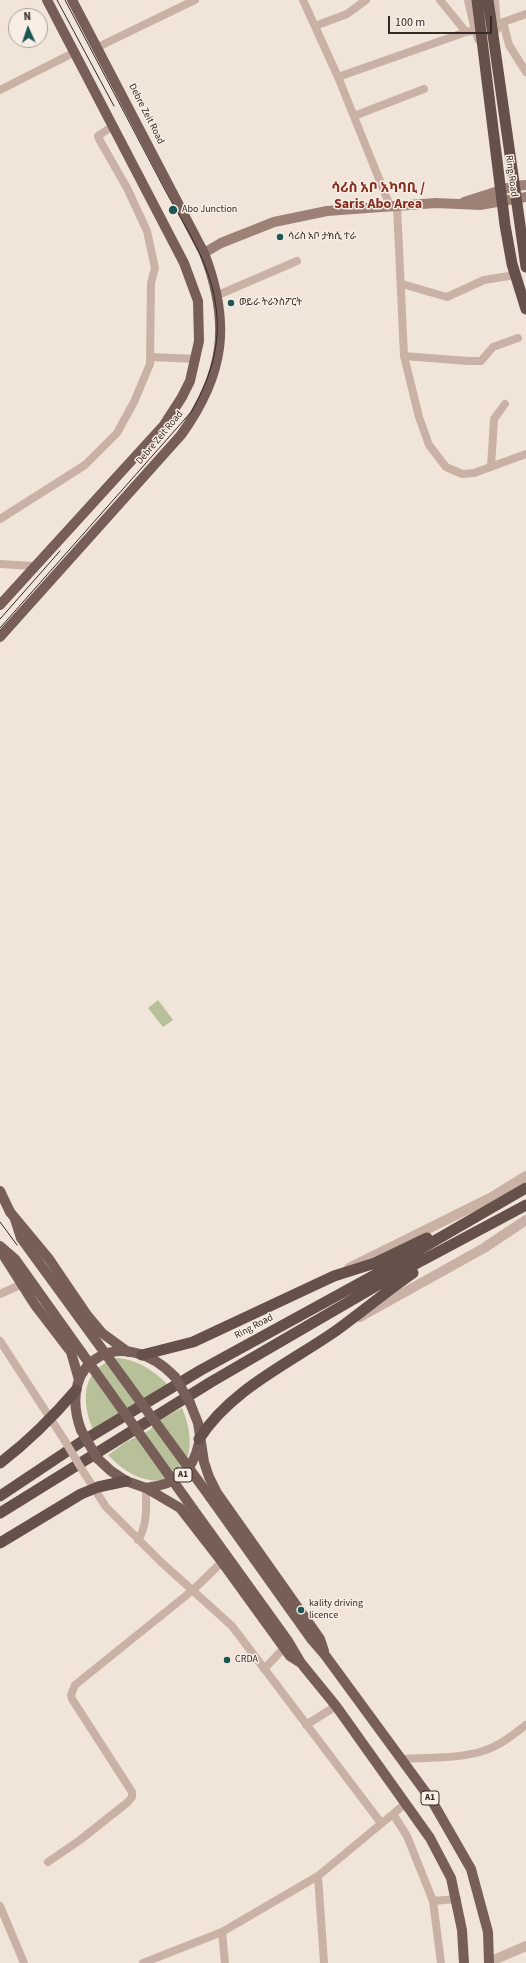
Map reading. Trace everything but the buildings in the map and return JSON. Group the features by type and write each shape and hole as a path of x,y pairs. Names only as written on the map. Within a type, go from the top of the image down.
{"highway":[{"name":"Ring Road","path":"477,0 488,44 514,186 521,197 526,267"},
{"name":"Ring Road","path":"488,0 488,44 505,225 515,275 526,309"},
{"name":"Ring Road","path":"0,1496 81,1442 201,1370 323,1304 526,1188"},
{"path":"0,1513 211,1382 388,1279 526,1205"},
{"path":"142,1355 192,1342 334,1276 375,1263 456,1224 472,1220"},
{"path":"199,1439 210,1422 233,1400 285,1362 337,1330 380,1296 446,1249"},
{"path":"0,1463 33,1437 51,1419 77,1385"},
{"path":"0,1543 81,1494 94,1488 126,1482"}],"main road":[{"name":"Debre Zeit Road","path":"0,605 164,425 182,397 190,381 199,340 198,301 184,263 47,0"},
{"name":"Debre Zeit Road","path":"0,637 181,435 196,414 208,390 218,356 221,337 218,295 204,252 98,47 72,0"},
{"path":"462,203 514,186 526,185"},
{"path":"204,252 221,243 274,222 327,211 462,203 480,205 503,202 521,197"},
{"path":"0,1191 10,1212 49,1259 88,1315 102,1332 128,1352"},
{"path":"16,1219 21,1238 210,1497 312,1640 325,1655"},
{"path":"0,1246 14,1259 288,1640 301,1663"},
{"path":"0,1250 22,1284 71,1352 77,1385"},
{"path":"77,1385 84,1370 96,1357 108,1352 128,1352 142,1355"},
{"name":"A1","path":"142,1355 156,1361 175,1377 190,1403 198,1424 199,1439 208,1477 217,1493 320,1639 325,1655 432,1801 471,1868 488,1932 489,1962"},
{"name":"A1","path":"77,1385 77,1416 81,1430 97,1458 126,1482 146,1488 180,1508 222,1562 290,1656 301,1663 336,1706 430,1838 451,1878 457,1899 464,1944 464,1963"},
{"name":"A1","path":"146,1488 170,1483 182,1476 191,1465 196,1454 199,1439"}],"street":[{"path":"98,47 195,0"},
{"path":"303,0 394,206 402,284 404,356 422,431 437,456 450,469 462,474 474,473 526,454"},
{"path":"315,26 347,14 366,0"},
{"path":"338,77 471,31 440,0"},
{"name":"Ring Road","path":"469,0 471,31 488,44 500,23 494,0"},
{"path":"525,66 510,45 500,23 526,14"},
{"path":"0,90 75,52"},
{"path":"354,116 424,89"},
{"path":"0,519 85,465 113,438 134,402 147,374 150,357 151,283 155,272 154,258 143,221 118,171 98,136 100,133 113,126"},
{"path":"218,295 297,261"},
{"path":"402,284 447,297 484,280 515,275"},
{"path":"404,356 481,361 490,349 518,338"},
{"path":"150,357 196,359"},
{"path":"491,467 494,419 505,404"},
{"path":"0,564 34,566"},
{"path":"334,1276 390,1246 492,1197 526,1176"},
{"path":"337,1330 445,1271 484,1248 526,1220"},
{"path":"0,1294 22,1284"},
{"path":"0,1340 106,1507 138,1540 232,1626 381,1823"},
{"path":"138,1540 142,1533 144,1522 146,1488"},
{"path":"48,1862 80,1840 128,1802 132,1797 132,1792 72,1700 71,1695 74,1685 193,1590 222,1562"},
{"path":"264,1669 284,1648"},
{"path":"306,1725 336,1706"},
{"path":"402,1759 468,1754 483,1751 496,1746 526,1725"},
{"path":"147,1962 222,1932 318,1876 406,1804"},
{"path":"393,1814 407,1836 432,1901 441,1963"},
{"path":"318,1876 324,1963"},
{"path":"432,1901 457,1899"},
{"path":"0,1906 24,1963"},
{"path":"222,1932 225,1963"},
{"path":"489,1962 526,1946"}],"green space":[{"path":"158,1000 173,1020 163,1027 148,1008"},
{"path":"117,1358 139,1363 157,1375 168,1385 94,1432 87,1410 87,1388 90,1379 96,1370 105,1363"},
{"path":"182,1408 189,1431 189,1450 184,1466 174,1476 160,1480 144,1479 126,1471 108,1455 126,1442 150,1430 156,1422"}],"tram line":[{"path":"57,0 114,106"},
{"path":"0,628 192,411 206,383 211,369 217,341 214,295 199,253 65,0"},
{"path":"0,619 60,551"},
{"path":"0,1222 17,1245"}],"place":[{"name":"Abo Junction","path":"173,210"},
{"name":"ሳሪስ አቦ ታክሲ ተራ","path":"280,237"},
{"name":"ወይራ ትራንስፖርት","path":"231,303"},
{"name":"kality driving licence","path":"301,1610"},
{"name":"CRDA","path":"227,1660"}],"district":[{"name":"ሳሪስ አቦ አካባቢ / Saris Abo Area","path":"378,198"}]}
